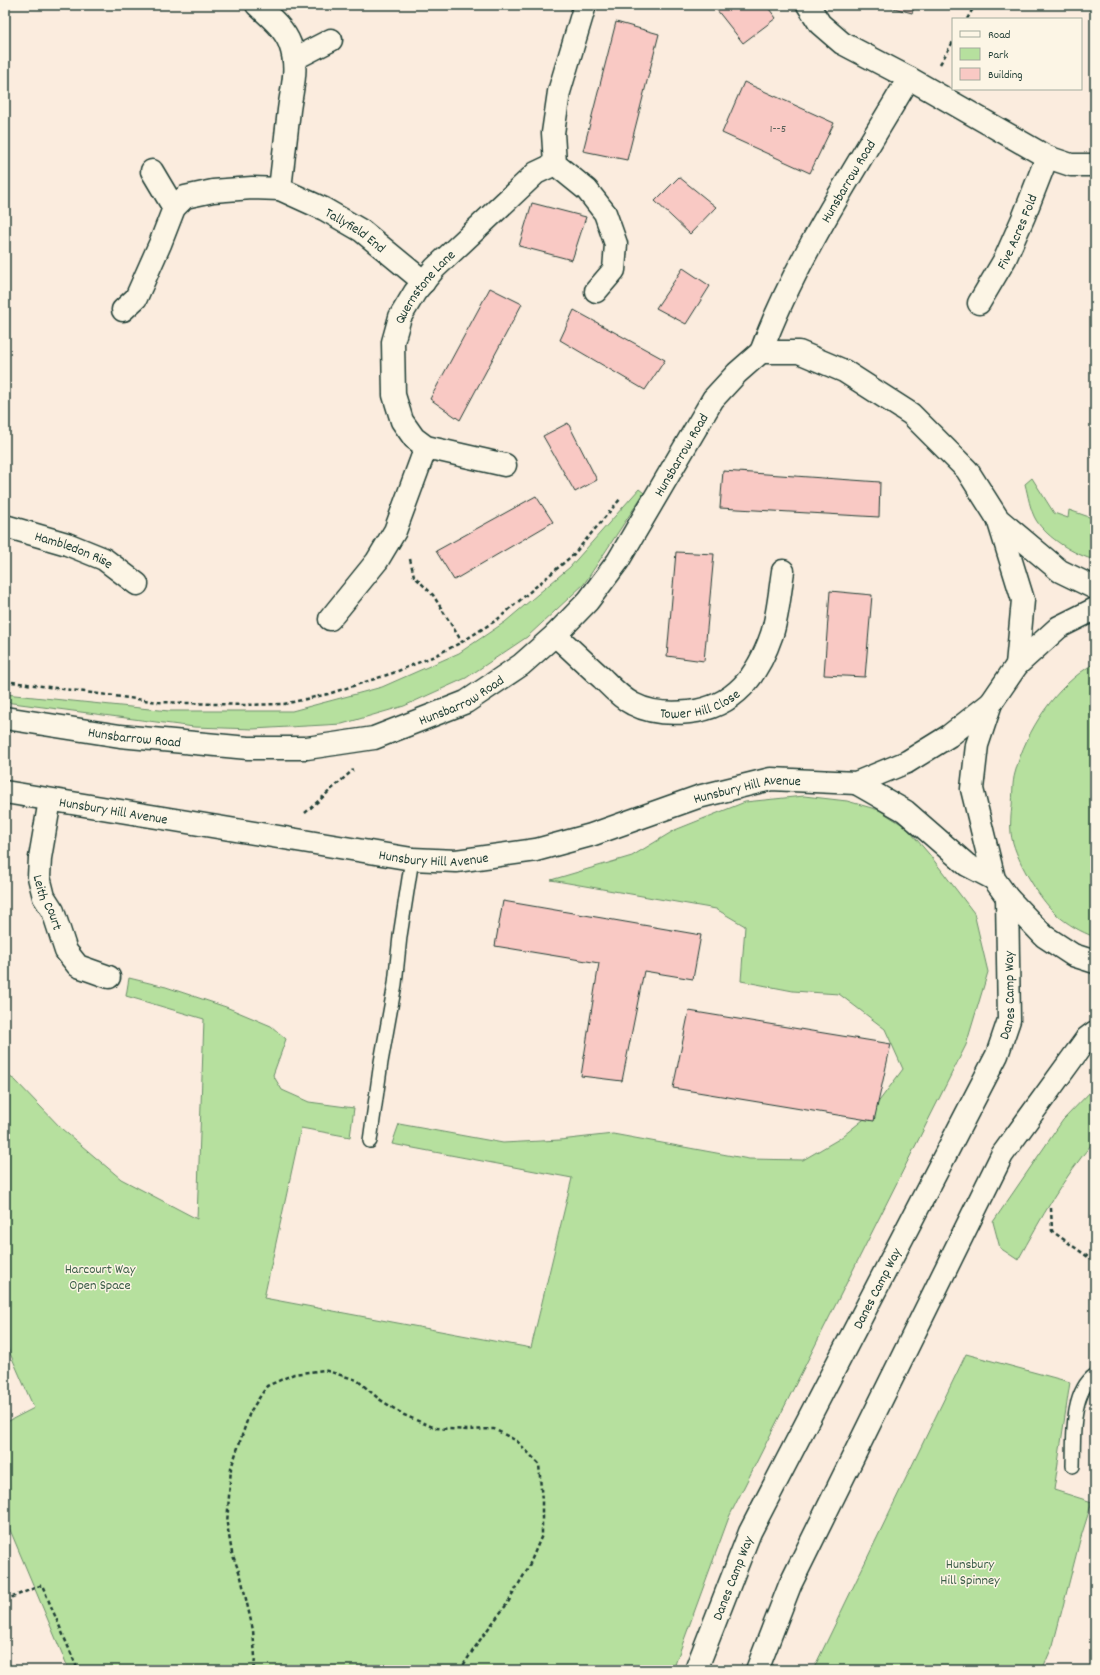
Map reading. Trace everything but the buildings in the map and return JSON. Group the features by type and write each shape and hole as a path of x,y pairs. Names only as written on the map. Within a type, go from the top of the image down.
{"main road":[{"path":"256,5 277,23 290,43 294,59 295,80 290,105 280,189"},
{"path":"585,5 559,92 553,133 555,164 587,190 605,213 616,244 614,270 596,291"},
{"path":"808,5 820,24 842,43 909,78 1047,157 1070,165 1095,165"},
{"path":"294,59 331,40"},
{"name":"Hunsbarrow Road","path":"5,718 120,736 248,748 307,748 374,738 466,702 520,665 555,635 588,601 618,561 713,399 761,352 770,328 792,281 909,78"},
{"name":"Five Acres Fold","path":"979,303 1005,259 1047,157"},
{"name":"Quernstone Lane","path":"505,465 426,446 414,438 402,421 394,395 393,342 400,317 415,292 435,268 536,173 555,164"},
{"path":"123,310 136,298 174,208 152,171"},
{"name":"Tallyfield End","path":"174,208 185,197 213,191 252,188 280,189 324,209 362,231 424,282"},
{"path":"761,352 799,352 844,370 911,414 968,470 998,519 1023,600 1017,665"},
{"path":"330,619 377,561 395,531 426,446"},
{"path":"998,519 1060,571 1095,588"},
{"name":"Hambledon Rise","path":"5,526 67,544 104,559 137,584"},
{"name":"Tower Hill Close","path":"555,635 614,689 632,703 651,711 675,713 700,711 721,704 738,693 757,668 772,633 783,571"},
{"path":"1095,609 1058,627 1017,665 991,703 977,745 972,789 994,879 1007,897 1044,936 1073,956 1095,962"},
{"name":"Hunsbury Hill Avenue","path":"5,792 280,836 412,859 456,861 536,850 591,834 698,797 771,779 856,783 906,762 949,736 991,703"},
{"name":"Hunsbury Hill Avenue","path":"856,783 906,811 967,865 994,879"},
{"name":"Leith Court","path":"50,800 40,858 39,877 44,897 53,911 66,951 78,966 110,977"},
{"name":"Danes Camp Way","path":"696,1670 750,1532 997,1055 1009,1020 1007,897"},
{"path":"758,1670 790,1585 1002,1155 1087,1038 1095,1032"}],"lane":[{"path":"370,1141 381,1062 395,984 400,936 412,859"},
{"path":"1073,1466 1076,1410 1082,1392 1091,1377 1095,1375"}],"path":[{"path":"968,18 975,5"},
{"path":"5,681 158,702 243,705 284,704 328,694 393,673 462,642 498,619 574,554 622,497"},
{"path":"400,519 414,576 433,595 462,642"},
{"path":"280,836 354,769"},
{"path":"1050,1208 1052,1231 1095,1262"},
{"path":"254,1670 255,1656 253,1630 241,1578 232,1553 227,1524 232,1468 250,1412 268,1386 294,1374 324,1370 357,1380 378,1398 404,1415 435,1428 467,1430 494,1429 517,1441 538,1464 542,1501 542,1535 528,1568 507,1604 482,1637 460,1670"},
{"path":"5,1600 42,1584 78,1670"}],"green space":[{"path":"1032,478 1054,513 1068,518 1069,510 1095,519 1095,560 1070,550 1054,539 1041,527 1032,512 1025,484"},
{"path":"639,489 644,493 584,584 527,637 466,678 404,706 342,724 253,729 194,727 5,702 5,694 169,711 292,711 382,687 459,653 505,622 570,567"},
{"path":"1095,663 1095,937 1079,930 1065,921 1049,907 1042,898 1016,853 1011,833 1011,826 1014,777 1020,757 1035,725 1055,696 1081,672"},
{"name":"Harcourt Way Open Space","path":"804,796 847,801 879,810 906,827 929,854 974,913 988,972 966,1045 729,1517 673,1670 69,1670 5,1518 5,1423 34,1408 5,1342 5,1074 15,1080 62,1129 121,1179 197,1219 204,1019 126,996 129,978 166,987 226,1007 271,1026 286,1039 273,1075 282,1090 309,1102 354,1108 350,1137 301,1128 264,1298 531,1348 572,1178 392,1144 399,1124 503,1143 560,1140 613,1134 749,1159 803,1160 839,1139 868,1116 903,1069 885,1029 839,994 793,991 741,981 745,926 716,909 551,880 632,856 675,830 745,802"},
{"path":"1095,1087 1095,1140 1063,1183 1044,1213 1018,1260 1000,1248 993,1222 1063,1120"},
{"name":"Hunsbury Hill Spinney","path":"966,1354 1070,1382 1054,1490 1092,1502 1080,1540 1053,1645 1042,1670 813,1670"}]}
